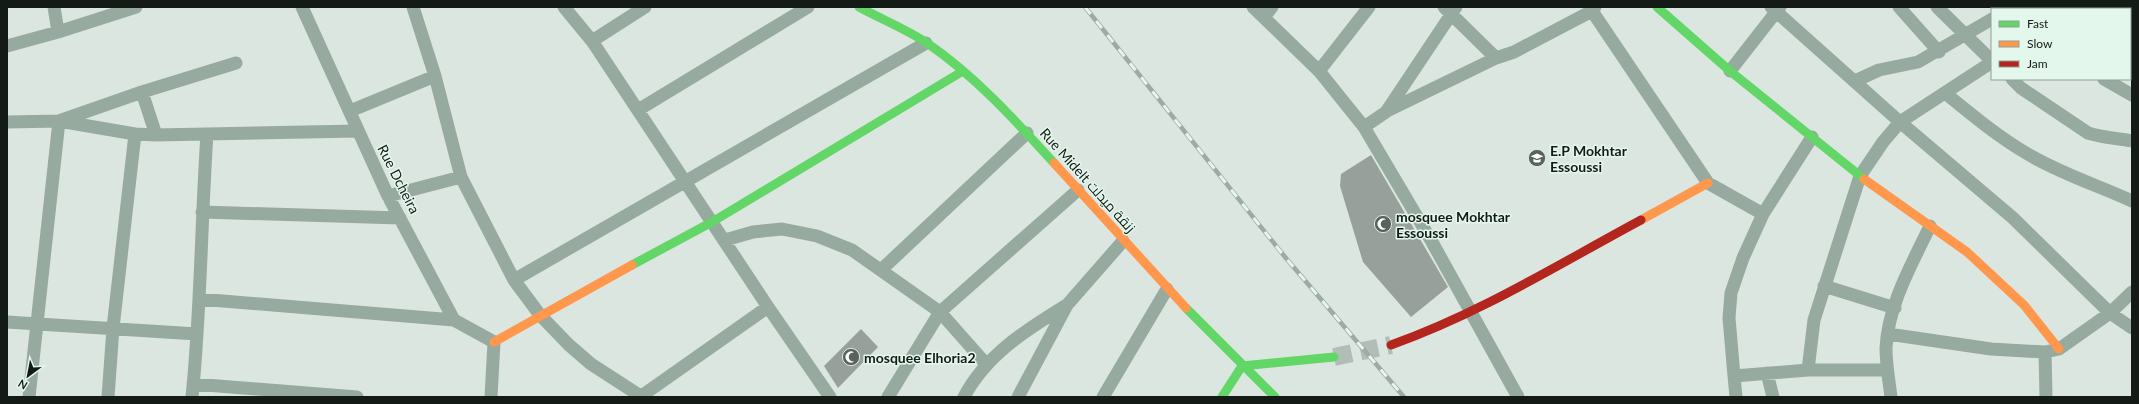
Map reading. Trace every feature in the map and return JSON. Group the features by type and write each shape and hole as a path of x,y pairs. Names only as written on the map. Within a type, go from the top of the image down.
{"street":[{"path":"54,7 58,32"},
{"path":"7,46 58,32 136,7"},
{"name":"Rue Dcheira","path":"302,7 350,111 357,131 388,196 454,320"},
{"path":"413,7 435,76 461,177 514,280 540,315 591,364 641,396 768,307"},
{"path":"564,7 592,41 768,307 830,397"},
{"path":"592,41 645,7"},
{"path":"638,110 808,7"},
{"name":"Rue Midelt زنقة ميدلت","path":"860,7 926,43 963,72 1027,133 1167,289 1242,366 1275,397"},
{"path":"1253,7 1268,12 1319,71 1364,127 1472,312 1518,397"},
{"path":"1319,71 1369,7"},
{"path":"1657,7 1730,71 1860,176 1967,252 2024,305 2058,349"},
{"path":"1899,7 1939,52"},
{"path":"1937,7 1991,61"},
{"path":"1386,112 1450,9 1496,58"},
{"path":"1364,127 1386,112 1496,58 1514,52 1593,9 1708,183 1763,214"},
{"path":"1730,71 1776,9 1900,122 2013,218 2110,313 2132,328"},
{"path":"1855,81 1879,70 1914,64 1939,52 1991,20"},
{"path":"514,280 926,43"},
{"path":"59,121 142,92 236,63"},
{"path":"1808,370 1814,320 1860,176 1883,142 1900,122 1991,63"},
{"path":"494,342 540,315 712,222 963,72"},
{"path":"350,111 435,76"},
{"path":"2013,80 2021,88 2088,133 2100,137 2115,137 2132,141"},
{"path":"2106,80 2132,96"},
{"path":"142,92 156,135"},
{"path":"1945,93 1990,130 2026,153 2062,172 2132,201"},
{"path":"29,397 59,121"},
{"path":"7,122 59,121 135,134 156,135 357,131"},
{"path":"881,270 1027,133"},
{"path":"108,397 113,328 135,134"},
{"path":"207,134 197,334 192,390 357,397"},
{"path":"1736,397 1729,318 1731,293 1763,214 1812,137"},
{"path":"388,196 461,177"},
{"path":"1391,345 1422,334 1472,312 1708,183"},
{"path":"888,397 940,312 1078,190"},
{"path":"202,212 400,218"},
{"path":"1891,397 1886,348 1888,334 1895,308 1908,274 1930,226"},
{"path":"725,240 753,232 782,229 817,236 852,250 940,312 986,364"},
{"path":"1018,397 1067,305 1123,241"},
{"path":"1824,286 1895,308"},
{"path":"1102,397 1167,289"},
{"path":"1888,334 1992,349 2045,352 2058,349 2110,313 2132,292"},
{"path":"199,299 454,320 494,342"},
{"path":"964,397 971,384 986,364 1021,334 1067,305"},
{"path":"7,322 197,334"},
{"path":"491,397 494,342"},
{"path":"2045,352 2046,397"},
{"path":"1222,397 1242,366 1334,357"},
{"path":"1734,376 1808,370 1888,370"},
{"path":"1767,373 1773,397"}],"building":[{"name":"mosquee Mokhtar Essoussi","path":"1371,155 1448,287 1411,317 1363,262 1340,186 1341,174"},
{"name":"mosquee Elhoria2","path":"861,329 878,347 838,388 824,366"}],"tunnel":[{"path":"1334,357 1391,345"}],"railway":[{"path":"1085,7 1285,257 1404,397"}],"traffic: fast":[{"path":"859,7 911,33 927,43 961,69 994,99 1054,163"},
{"path":"1657,7 1730,71 1864,179"},
{"path":"632,265 712,222 963,71"},
{"path":"1186,308 1275,397"},
{"path":"1222,397 1242,366 1334,357"}],"traffic: slow":[{"path":"1054,163 1186,308"},
{"path":"1864,179 1967,252 2024,305 2059,349"},
{"path":"1641,220 1708,183"},
{"path":"494,342 632,265"}],"traffic: jam":[{"path":"1391,345 1456,319 1549,271 1641,220"}],"place":[{"name":"E.P Mokhtar Essoussi","path":"1537,158"},
{"name":"mosquee Mokhtar Essoussi","path":"1383,224"},
{"name":"mosquee Elhoria2","path":"851,357"}]}
